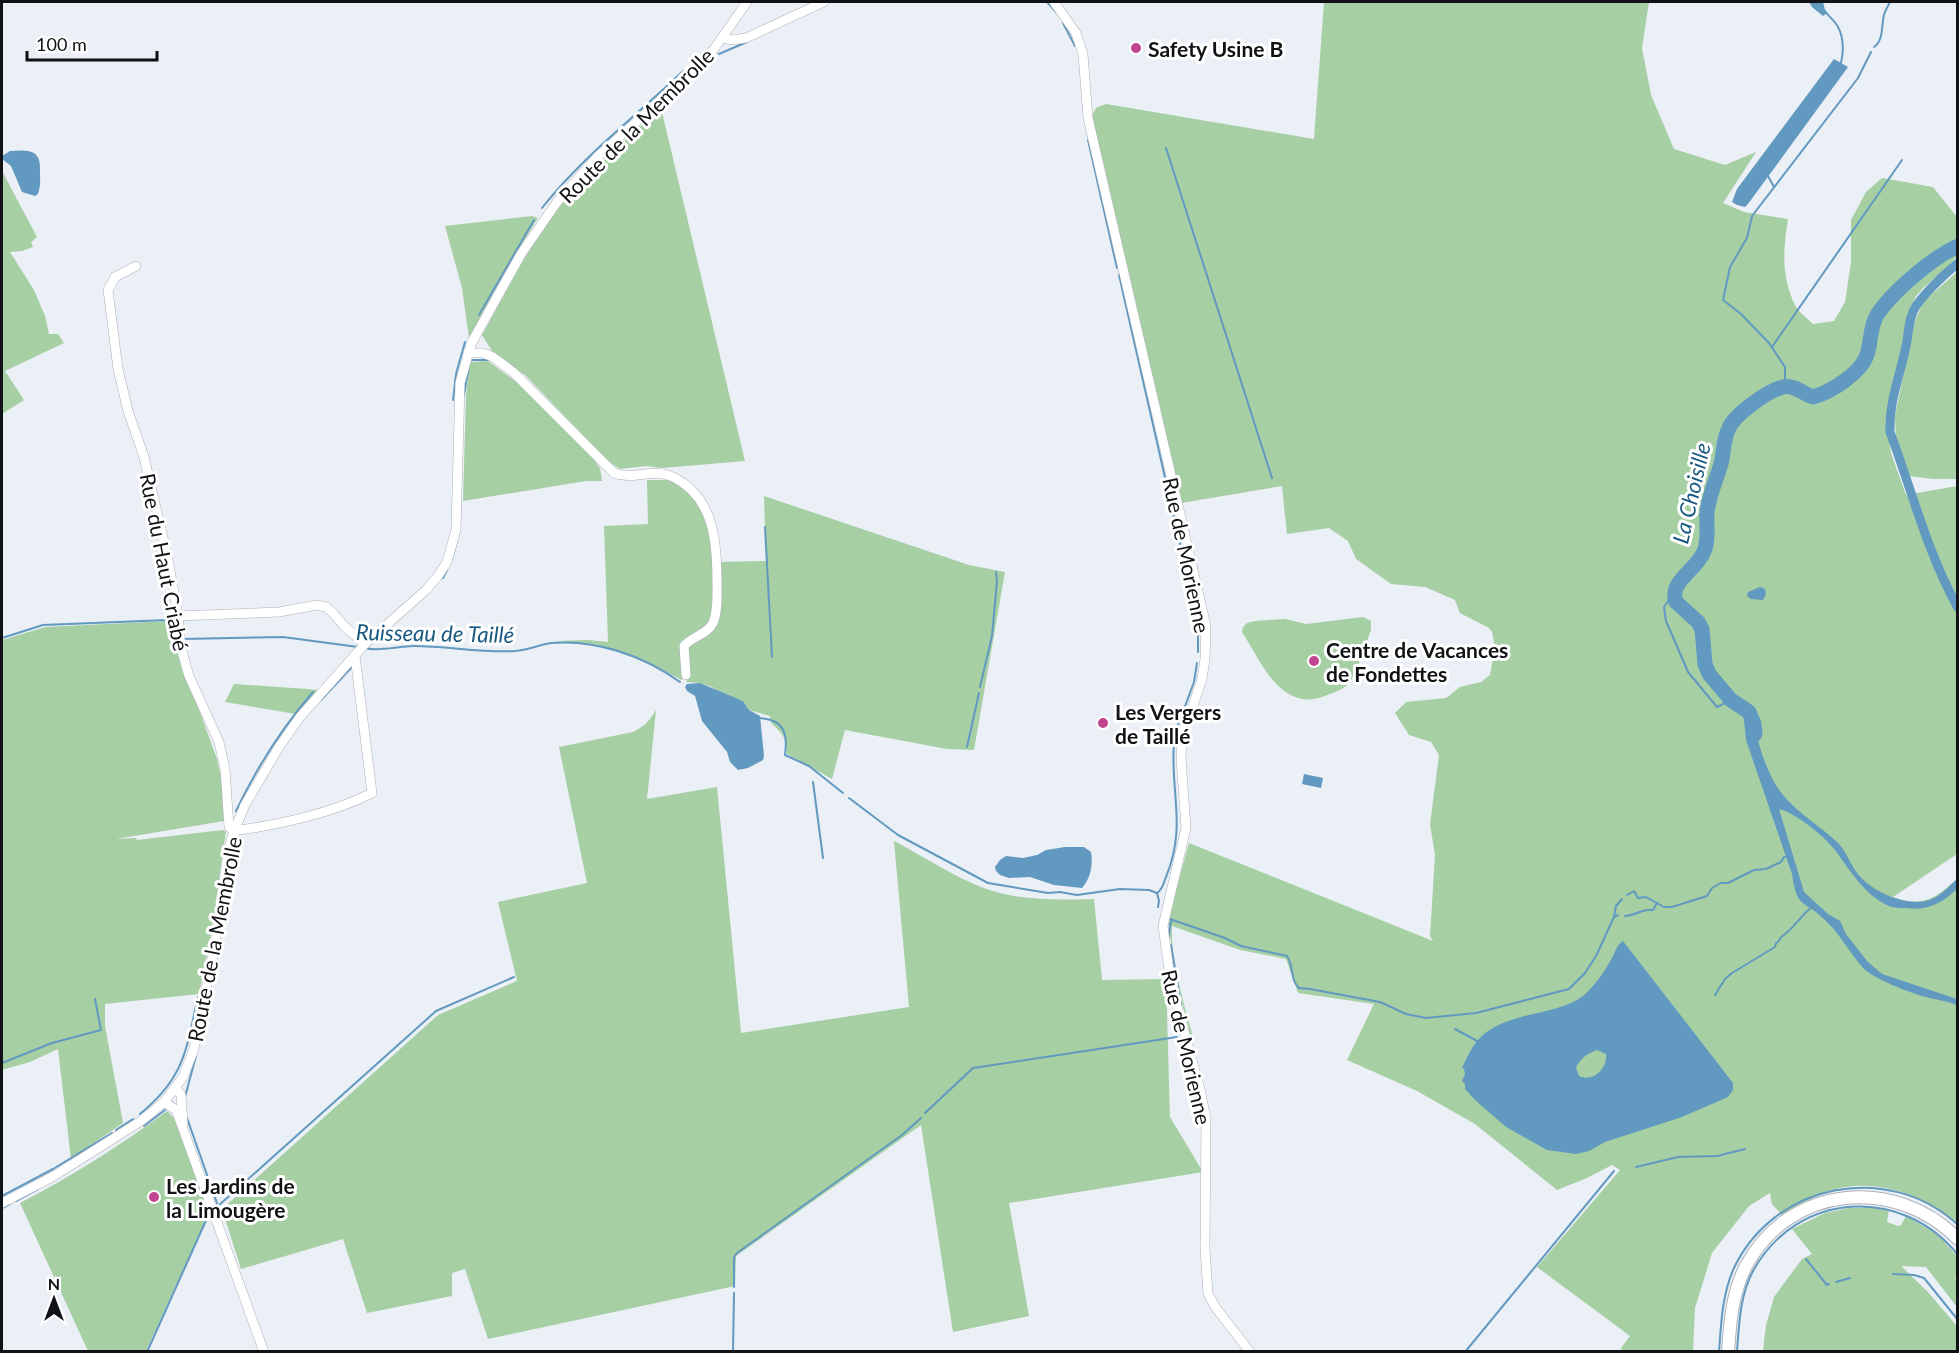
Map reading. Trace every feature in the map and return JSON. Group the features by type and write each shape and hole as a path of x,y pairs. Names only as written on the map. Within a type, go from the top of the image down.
{"main road":[{"path":"1728,1352 1735,1297 1746,1268 1766,1238 1786,1221 1807,1209 1844,1198 1869,1197 1891,1200 1927,1214 1958,1239"}],"street":[{"name":"Route de la Membrolle","path":"2,1203 54,1176 114,1140 141,1121 176,1089 194,1049 228,853 245,805 279,747 300,717 361,649 426,590 447,562 456,530 460,383 468,353 521,254 557,202 598,156 690,74 714,49 747,2"},
{"path":"722,38 733,40 746,38 824,2"},
{"name":"Rue de Morienne","path":"1054,2 1076,33 1083,54 1088,118 1206,626 1202,679 1182,738 1181,758 1186,828 1163,926 1171,985 1206,1119 1205,1248 1208,1294 1250,1352"},
{"name":"Rue du Haut Criabé","path":"136,266 115,277 109,286 108,297 118,369 128,411 151,484 168,559 181,648 189,676 219,742 225,769 229,827 234,831"},
{"path":"468,353 483,353 493,357 513,372 614,473 623,476 653,472 672,476 692,491 703,504 714,535 717,598 711,627 692,638 684,646 686,675"},
{"path":"178,616 279,612 317,605 326,607 332,612 361,649 372,793 348,805 280,823 234,831"},
{"path":"176,1089 182,1100 182,1126"},
{"path":"164,1102 176,1110 264,1352"}],"green space":[{"path":"1324,2 1649,2 1642,48 1651,95 1674,149 1725,165 1756,152 1723,203 1744,212 1788,219 1784,264 1788,285 1796,307 1813,324 1834,321 1845,302 1851,262 1851,220 1866,192 1882,178 1933,187 1957,217 1957,240 1920,264 1877,315 1863,363 1838,386 1813,397 1790,387 1782,387 1813,398 1828,394 1844,384 1865,364 1881,313 1936,260 1957,248 1957,256 1948,267 1916,296 1907,318 1887,415 1891,453 1906,495 1957,486 1957,854 1893,897 1913,902 1921,901 1935,896 1957,879 1957,1225 1917,1198 1885,1188 1852,1186 1836,1189 1815,1197 1782,1215 1772,1204 1770,1193 1749,1206 1712,1253 1695,1308 1693,1351 1622,1351 1621,1348 1630,1336 1537,1267 1620,1170 1612,1165 1557,1190 1475,1124 1417,1091 1347,1060 1374,1004 1298,993 1286,959 1240,950 1172,926 1175,967 1193,1037 1191,1038 1176,979 1168,919 1189,843 1433,941 1430,936 1435,855 1430,824 1439,755 1431,742 1409,735 1395,713 1406,702 1446,698 1460,687 1481,682 1490,675 1495,647 1489,628 1460,613 1455,600 1425,587 1391,584 1356,559 1348,541 1329,528 1287,534 1282,486 1181,503 1092,116 1096,108 1106,104 1314,139"},
{"path":"661,108 745,461 620,469 608,461 525,375 494,354 482,335 529,251 561,205 597,167"},
{"path":"2,171 37,237 31,242 33,247 10,252 34,290 45,316 49,334 58,334 64,343 5,371 24,400 2,414"},
{"path":"532,216 538,218 507,268 469,338 462,288 445,226"},
{"path":"1957,272 1957,479 1908,476 1896,437 1895,416 1913,326 1923,302"},
{"path":"488,361 518,383 592,457 600,468 602,481 586,481 463,501 466,396 470,362"},
{"path":"647,480 682,482 703,504 717,562 766,561 764,496 969,565 1005,572 974,750 947,749 845,730 832,779 787,754 785,740 771,723 770,716 749,710 743,701 700,683 686,682 689,676 684,675 682,680 644,661 594,644 554,641 608,642 604,526 648,524"},
{"path":"1363,617 1371,621 1371,630 1350,682 1345,687 1325,696 1310,699 1296,698 1274,682 1242,632 1247,623 1255,621 1285,619 1306,624"},
{"path":"169,621 170,638 174,641 217,759 221,777 224,821 116,839 136,838 137,840 223,830 226,832 211,934 199,994 105,1004 105,1026 123,1123 71,1159 58,1049 30,1062 2,1070 2,640 45,627"},
{"path":"234,684 318,690 296,714 225,702"},
{"path":"656,710 647,799 717,787 741,1033 909,1007 894,841 955,875 993,891 1030,898 1094,899 1102,980 1166,979 1170,1117 1203,1172 1009,1203 1029,1316 953,1332 921,1125 736,1256 735,1286 488,1339 465,1269 452,1273 452,1296 367,1313 343,1239 241,1269 222,1209 438,1015 517,981 498,902 587,883 559,747 633,732 646,723"},
{"path":"167,1111 178,1122 210,1211 146,1351 88,1351 20,1203 95,1160"},
{"path":"1849,1208 1889,1210 1887,1222 1898,1226 1906,1216 1937,1234 1957,1256 1957,1277 1955,1278 1957,1307 1926,1267 1901,1266 1927,1291 1957,1326 1957,1351 1763,1351 1766,1325 1774,1297 1802,1259 1812,1254 1792,1229 1825,1213"}],"water":[{"path":"1809,2 1823,2 1826,14 1823,16"},
{"path":"1834,59 1848,67 1748,204 1745,207 1732,202 1737,189"},
{"path":"10,151 28,151 36,154 40,163 40,185 38,194 35,196 22,192 11,166 2,159 2,156"},
{"path":"1760,587 1765,589 1766,594 1763,600 1751,599 1747,596 1748,592"},
{"path":"700,683 743,701 749,710 760,716 763,760 748,768 738,770 730,762 727,752 702,721 695,696 685,687 687,684"},
{"path":"1752,713 1763,757 1778,789 1793,806 1838,843 1864,881 1892,897 1923,902 1936,897 1957,879 1957,889 1934,905 1915,909 1889,906 1865,889 1824,838 1801,820 1779,809 1804,892 1828,914 1840,921 1846,934 1867,961 1882,974 1957,999 1957,1005 1911,992 1868,972 1830,925 1799,899 1746,740 1744,720"},
{"path":"1304,774 1323,778 1321,788 1302,784"},
{"path":"1084,847 1091,852 1091,871 1082,888 1054,885 1030,877 1009,878 996,871 995,867 1006,856 1023,858 1046,850"},
{"path":"1623,941 1733,1083 1733,1090 1728,1097 1682,1117 1605,1142 1589,1151 1576,1154 1547,1150 1506,1127 1475,1100 1465,1089 1462,1081 1465,1074 1462,1068 1478,1040 1489,1031 1515,1019 1558,1008 1583,996 1602,974","holes":["1597,1050 1606,1054 1605,1064 1598,1073 1584,1078 1579,1076 1576,1067 1585,1056"]}],"waterway":[{"path":"1047,2 1057,13"},
{"path":"1874,47 1881,37 1884,15 1890,2"},
{"path":"1825,11 1840,31 1843,51 1840,66"},
{"path":"1063,23 1075,46"},
{"path":"719,54 747,42"},
{"path":"1785,386 1785,367 1769,343 1741,314 1723,300 1730,267 1747,238 1752,216 1858,78 1871,52"},
{"path":"542,208 592,154 683,71"},
{"path":"1088,140 1117,268"},
{"path":"1166,148 1272,478"},
{"path":"1772,347 1902,160"},
{"path":"1768,176 1774,187"},
{"path":"479,315 534,220"},
{"name":"La Choisille","path":"1755,734 1749,712 1731,700 1709,674 1705,664 1702,629 1698,622 1676,602 1675,595 1676,588 1705,549 1708,506 1721,464 1727,432 1738,416 1777,389 1787,386 1813,397 1828,391 1852,375 1864,362 1873,324 1884,306 1925,267 1958,246"},
{"path":"1958,263 1930,289 1913,311 1890,420 1890,432 1929,543 1958,608"},
{"path":"1119,275 1191,592"},
{"path":"453,400 456,374 465,342"},
{"path":"471,360 488,360"},
{"path":"464,395 469,366"},
{"path":"765,527 772,657"},
{"path":"452,559 459,533"},
{"path":"443,578 447,570"},
{"path":"980,687 992,636 996,572"},
{"path":"1674,598 1669,600 1664,607 1666,621 1688,672 1717,707 1731,700"},
{"path":"1194,604 1198,627 1198,652"},
{"name":"Ruisseau de Taillé","path":"2,638 43,625 168,620 171,622 170,639 172,640"},
{"name":"Ruisseau de Taillé","path":"182,639 283,637 358,647"},
{"name":"Ruisseau de Taillé","path":"364,648 426,646 503,651 568,642 619,651 651,664 680,682"},
{"path":"1177,728 1194,682 1197,663"},
{"path":"321,700 351,668"},
{"path":"236,811 270,749 313,692"},
{"path":"967,747 979,693"},
{"name":"Ruisseau de Taillé","path":"759,718 779,724 785,734 785,755 809,766 843,793"},
{"path":"1157,893 1162,888 1176,841 1174,743"},
{"path":"813,782 823,858"},
{"name":"Ruisseau de Taillé","path":"849,798 898,835 988,883 1048,893 1060,892 1077,895 1120,889 1149,890 1157,893 1158,907"},
{"path":"221,930 233,850"},
{"name":"Ruisseau de Taillé","path":"1627,895 1634,891 1638,898 1646,897 1664,907 1672,907 1707,896 1712,888 1721,883 1728,883 1754,870 1766,869 1781,862 1784,857 1788,857"},
{"name":"Ruisseau de Taillé","path":"1614,917 1616,906 1622,899"},
{"name":"Ruisseau de Taillé","path":"1625,916 1653,910 1657,903"},
{"path":"1715,995 1725,979 1775,947 1781,937 1812,907"},
{"name":"Ruisseau de Taillé","path":"1167,918 1225,938 1241,946 1287,956 1294,981 1299,988 1380,1002 1406,1014 1426,1018 1476,1013 1569,989 1585,973 1596,956 1614,917 1618,915"},
{"path":"1169,937 1172,920"},
{"path":"205,1016 219,945"},
{"path":"1171,945 1181,1005"},
{"path":"218,1206 436,1011 514,977"},
{"path":"140,1114 155,1101 175,1075 186,1048 198,997"},
{"path":"2,1063 52,1043 101,1030 95,999"},
{"path":"1455,1029 1479,1042"},
{"path":"925,1113 973,1068 1177,1037"},
{"path":"185,1097 196,1056"},
{"path":"144,1126 165,1110"},
{"path":"187,1118 221,1220"},
{"path":"734,1287 734,1257 737,1253 902,1135 921,1118"},
{"path":"116,1130 133,1119"},
{"path":"2,1196 53,1169 112,1133"},
{"path":"1636,1167 1678,1157 1717,1156 1745,1149"},
{"path":"1465,1352 1614,1171"},
{"path":"1719,1352 1724,1300 1733,1270 1751,1240 1775,1217 1803,1200 1834,1190 1867,1188 1899,1192 1930,1205 1958,1225"},
{"path":"16,1201 38,1189"},
{"path":"2,1208 10,1204"},
{"path":"1737,1352 1743,1300 1753,1271 1772,1244 1796,1225 1822,1212 1851,1207 1880,1208 1909,1217 1935,1232 1958,1255"},
{"path":"147,1352 208,1216"},
{"path":"1806,1259 1827,1285 1829,1284"},
{"path":"1893,1274 1924,1278 1958,1320"},
{"path":"1836,1282 1850,1278"},
{"path":"733,1352 734,1293"}],"place":[{"name":"Safety Usine B","path":"1136,48"},
{"name":"Centre de Vacances de Fondettes","path":"1314,661"},
{"name":"Les Vergers de Taillé","path":"1103,723"},
{"name":"Les Jardins de la Limougère","path":"154,1197"}]}
